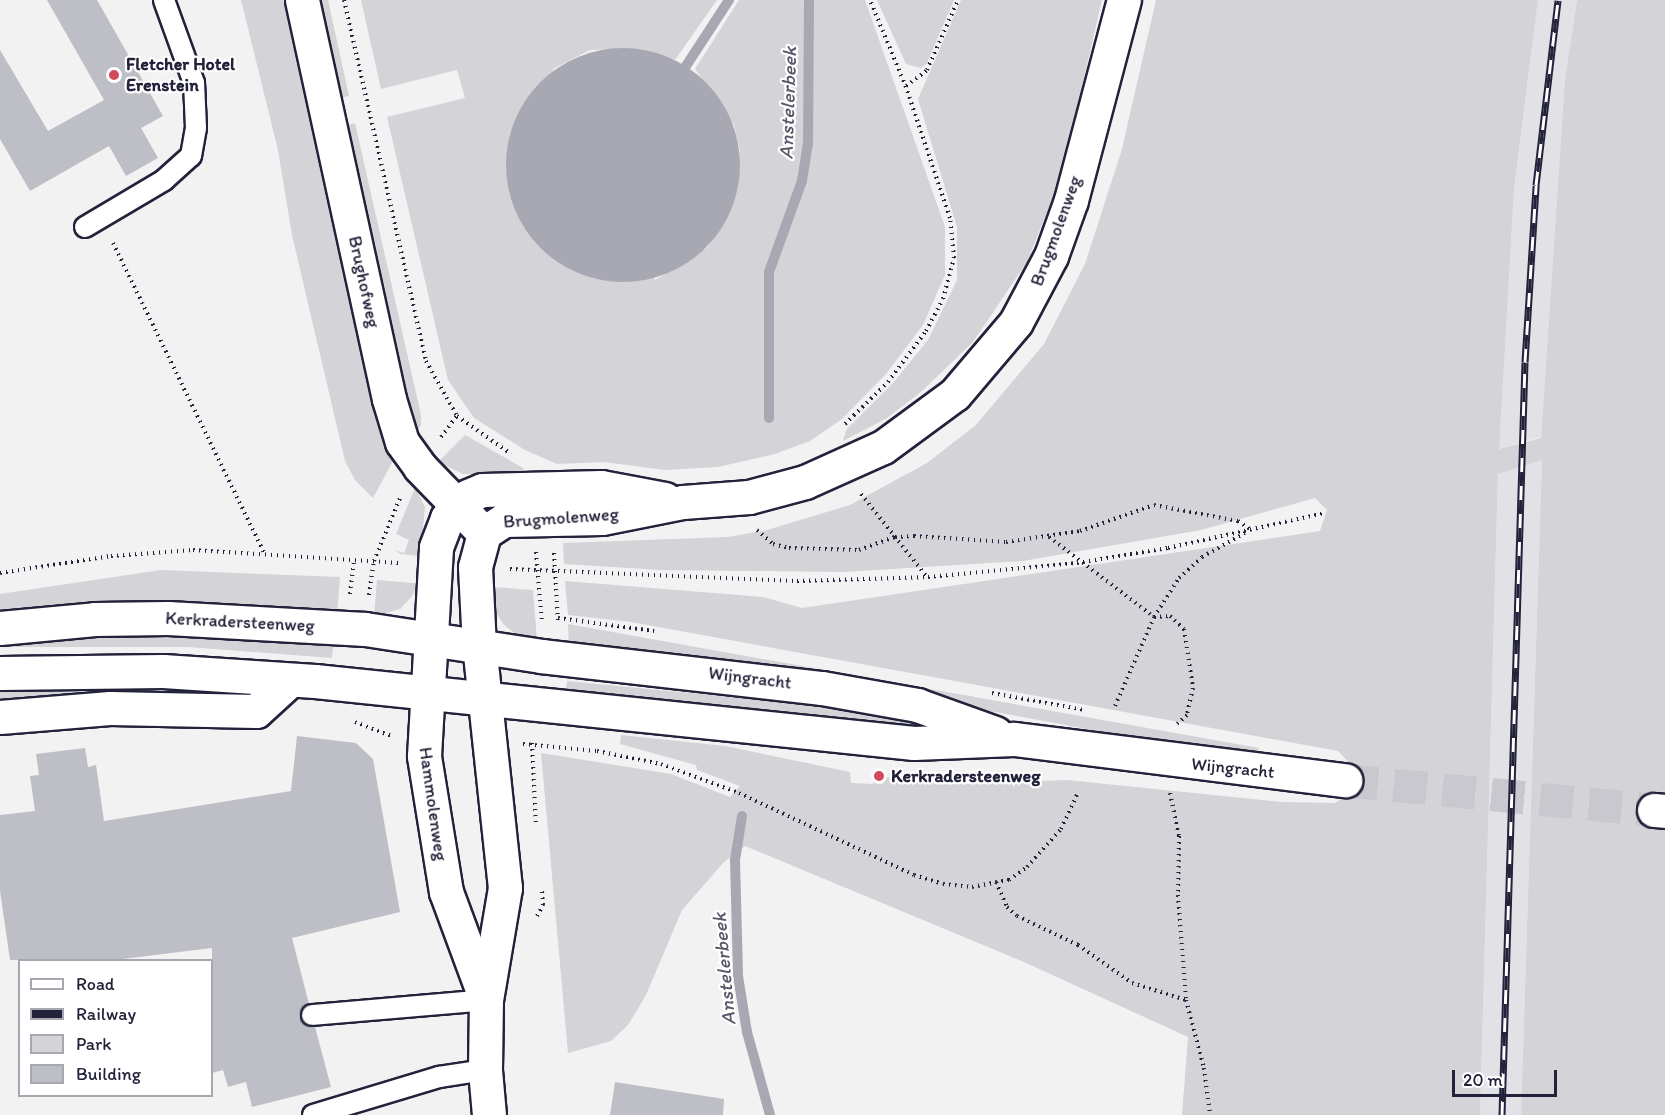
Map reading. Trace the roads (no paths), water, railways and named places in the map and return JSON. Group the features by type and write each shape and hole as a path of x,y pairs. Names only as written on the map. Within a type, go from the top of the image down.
{"street":[{"name":"Brughofweg","path":"302,0 389,399 402,442 420,467 484,533"},
{"name":"Brugmolenweg","path":"479,646 475,567 484,533 504,520 602,518 683,502 744,497 804,483 883,447 955,394 985,364 1034,292 1071,200 1124,0"},
{"name":"Brugmolenweg","path":"434,565 436,547 447,518 456,506 482,489 532,486 601,487 683,502"},
{"name":"Hammolenweg","path":"434,565 423,740 446,892 486,1000"},
{"name":"Kerkradersteenweg","path":"0,628 168,618 365,629 479,646"},
{"name":"Hammolenweg","path":"479,646 506,888 486,1000 485,1070 489,1115"},
{"name":"Wijngracht","path":"479,646 822,688 917,705 1014,739"},
{"path":"0,673 163,671 290,680 484,699"},
{"path":"0,717 110,708 256,711 290,680"},
{"name":"Wijngracht","path":"484,699 914,743 1014,739 1172,761 1345,780"}],"lane":[{"path":"93,223 164,180 191,156 196,128 194,83 164,0"},
{"path":"312,1015 486,1000"},
{"path":"314,1115 439,1077 485,1070"}],"waterway":[{"path":"686,66 729,0"},
{"name":"Anstelerbeek","path":"769,418 769,272 802,181 808,144 809,0"},
{"name":"Anstelerbeek","path":"742,816 735,860 738,976 747,1032 770,1115"}],"tunnel":[{"path":"1345,780 1654,810"}],"railway":[{"path":"1502,1115 1525,362 1536,185 1558,0"}],"place":[{"name":"Fletcher Hotel Erenstein","path":"114,75"},
{"name":"Kerkradersteenweg","path":"879,776"}]}
